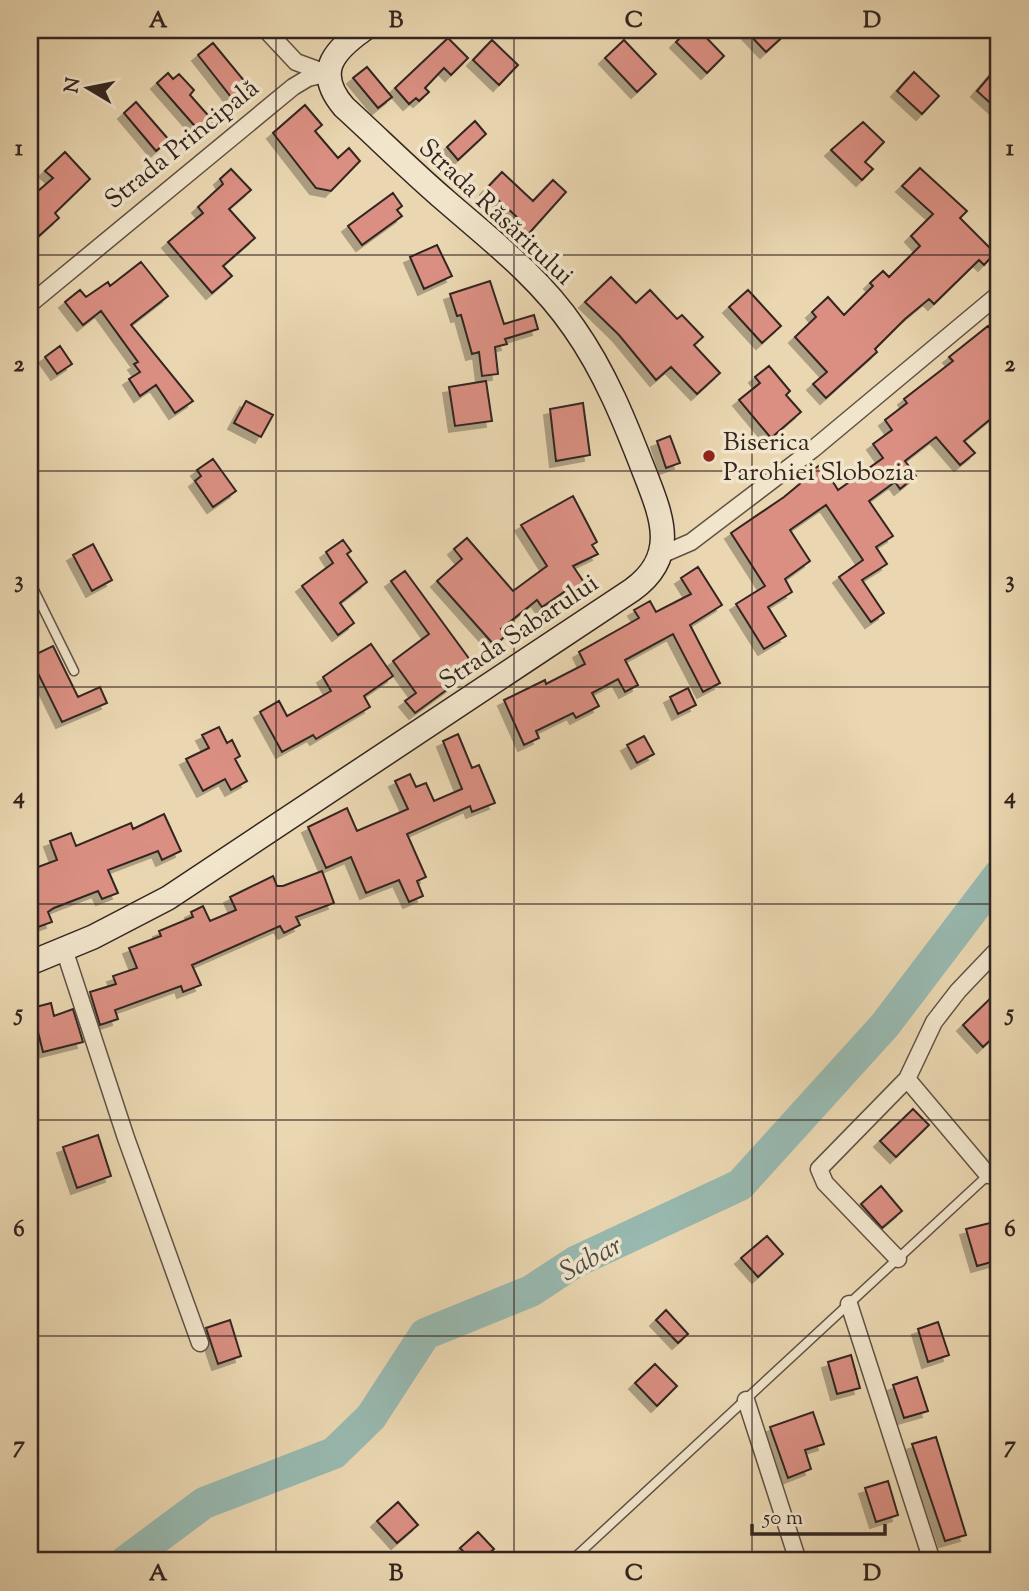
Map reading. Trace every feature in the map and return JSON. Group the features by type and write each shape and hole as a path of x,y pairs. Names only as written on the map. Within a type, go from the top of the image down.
{"main road":[{"path":"329,73 332,59 340,46 363,30"},
{"name":"Strada Răsăritului","path":"329,73 331,88 344,107 526,270 575,328 608,384 651,489 662,528 662,555"},
{"name":"Strada Sabarului","path":"30,962 64,949 168,898 632,590 652,573 662,555"}],"street":[{"path":"266,30 296,62 329,73"},
{"name":"Strada Principală","path":"30,304 293,87 308,78 329,73"},
{"name":"Strada Sabarului","path":"662,555 691,542 812,450 999,294"},
{"path":"898,1259 825,1183 819,1169 907,1079 934,1022 958,991 999,948"},
{"path":"64,949 126,1138 200,1343"},
{"path":"907,1079 994,1170"},
{"path":"849,1304 932,1561"},
{"path":"746,1400 798,1561"}],"lane":[{"path":"30,582 74,671"},
{"path":"571,1561 994,1170"}],"building":[{"path":"688,30 699,30 724,56 707,73 676,42"},
{"path":"745,30 790,30 766,52"},
{"path":"448,38 468,58 451,75 444,68 425,88 429,92 419,101 416,98 409,104 395,88"},
{"path":"492,40 518,65 499,85 473,60"},
{"path":"624,40 656,74 637,92 605,58"},
{"path":"213,43 246,83 242,86 247,92 235,102 198,55"},
{"path":"999,65 999,111 977,91"},
{"path":"367,67 392,97 378,108 353,78"},
{"path":"914,72 939,96 922,114 897,91"},
{"path":"168,73 173,79 179,74 194,90 190,95 213,121 200,132 157,83"},
{"path":"136,102 169,140 156,151 124,113"},
{"path":"305,105 322,125 315,131 338,158 349,148 360,161 331,191 316,188 273,133"},
{"path":"475,121 486,134 458,160 447,147"},
{"path":"863,122 884,142 865,162 873,169 862,180 831,150"},
{"path":"65,152 90,179 55,213 59,218 39,236 30,225 30,198 53,178 45,171"},
{"path":"920,168 967,211 960,218 995,253 984,265 979,260 934,304 929,299 905,319 875,349 877,352 826,398 813,384 827,372 795,337 816,317 812,312 828,297 844,315 873,286 870,283 883,271 889,277 920,246 911,236 933,214 902,186"},
{"path":"231,169 251,190 229,209 255,238 223,266 232,276 212,293 168,242 203,213 198,207 223,184 220,179"},
{"path":"502,172 533,201 553,180 566,192 524,239 510,227 518,218 486,189"},
{"path":"393,193 402,206 397,210 402,216 362,245 348,226"},
{"path":"437,245 452,276 424,289 410,257"},
{"path":"141,262 168,296 131,325 193,401 175,413 156,385 140,396 129,379 140,372 134,364 138,362 101,311 83,325 65,302 80,290 86,297 108,282 110,286"},
{"path":"611,277 636,303 650,290 677,319 682,315 703,337 694,345 720,373 697,394 671,367 656,380 619,335 585,302"},
{"path":"490,281 504,324 534,315 538,329 505,339 507,344 495,347 498,374 482,376 479,352 472,354 461,315 457,316 450,294"},
{"path":"748,290 781,326 762,343 729,307"},
{"path":"988,326 999,339 999,412 964,441 975,453 960,465 936,437 905,461 916,476 900,489 895,482 869,501 893,536 876,547 887,564 862,580 884,613 871,622 839,577 863,560 826,505 790,530 810,561 785,579 792,592 768,607 786,636 764,649 736,604 765,586 731,533 784,497 808,477 806,474 822,464 838,490 883,458 873,444 892,430 885,420 907,403 904,399 953,361 949,357"},
{"path":"60,346 72,364 57,374 45,357"},
{"path":"769,366 790,391 786,395 801,412 771,438 739,400 760,383 755,377"},
{"path":"486,381 492,421 455,426 449,387"},
{"path":"246,401 273,415 261,437 234,423"},
{"path":"583,403 590,455 556,461 550,409"},
{"path":"670,436 680,463 666,468 657,441"},
{"path":"213,459 236,491 213,507 195,481 201,476 197,470"},
{"path":"573,496 597,542 592,545 598,554 573,566 585,584 566,596 564,592 542,607 537,600 501,629 506,635 495,646 437,581 462,559 454,549 467,538 513,591 547,566 521,525"},
{"path":"343,540 351,551 347,554 367,582 340,603 354,623 338,635 302,586 333,563 326,552"},
{"path":"93,544 112,580 92,591 73,555"},
{"path":"698,567 722,605 690,625 720,683 703,692 673,634 625,660 638,685 625,692 618,679 592,693 599,706 576,718 573,713 536,731 539,738 524,745 504,700 545,680 546,684 585,664 579,652 639,618 634,610 650,601 656,612 691,594 681,578"},
{"path":"405,571 473,664 452,679 456,683 415,713 405,701 416,693 393,661 429,634 391,581"},
{"path":"371,644 393,676 364,696 370,707 316,739 313,735 282,752 260,712 279,701 287,716 331,691 323,677"},
{"path":"53,646 78,697 100,687 107,703 62,722 30,657"},
{"path":"688,688 696,705 678,714 670,697"},
{"path":"219,727 227,743 232,740 240,756 235,759 247,781 231,790 225,779 203,791 186,759 209,748 202,735"},
{"path":"458,734 472,768 479,765 495,803 472,812 470,806 407,834 426,877 417,881 423,896 409,902 399,880 366,893 351,857 326,868 308,827 347,808 357,831 408,809 395,781 410,774 416,787 426,783 434,801 462,789 443,741"},
{"path":"644,736 654,754 637,763 627,745"},
{"path":"164,814 181,851 162,860 158,851 108,870 118,893 102,899 98,891 54,908 48,912 52,922 38,927 30,905 30,870 57,860 50,841 71,833 76,846 131,823 133,829"},
{"path":"322,871 334,903 296,917 300,925 284,933 280,926 192,965 201,985 183,992 181,986 115,1010 118,1019 100,1025 90,992 116,984 113,976 137,968 129,948 161,936 159,931 193,917 191,912 203,906 210,921 236,910 230,897 273,876 277,886 283,886"},
{"path":"999,990 999,1032 983,1047 963,1025"},
{"path":"51,1003 54,1016 73,1009 83,1042 43,1052 32,1008"},
{"path":"913,1109 929,1125 896,1157 880,1141"},
{"path":"98,1135 111,1176 77,1188 63,1147"},
{"path":"881,1186 902,1211 882,1228 861,1204"},
{"path":"994,1222 999,1242 999,1260 977,1266 966,1229"},
{"path":"767,1236 783,1254 758,1277 741,1258"},
{"path":"666,1310 688,1334 678,1343 656,1320"},
{"path":"230,1320 241,1356 218,1364 206,1328"},
{"path":"938,1322 949,1355 928,1362 918,1329"},
{"path":"851,1355 860,1388 837,1394 828,1362"},
{"path":"655,1364 677,1386 657,1406 635,1383"},
{"path":"917,1377 928,1411 904,1418 893,1385"},
{"path":"813,1412 824,1444 805,1450 811,1469 788,1478 770,1427"},
{"path":"936,1437 966,1535 945,1541 912,1444"},
{"path":"888,1481 898,1515 876,1522 865,1488"},
{"path":"398,1502 418,1525 397,1543 377,1521"},
{"path":"478,1532 494,1549 481,1561 472,1561 460,1548"}],"waterway":[{"name":"Sabar","path":"126,1561 204,1503 334,1453 371,1417 425,1334 531,1291 575,1262 740,1185 885,1025 999,875"}],"place":[{"name":"Biserica Parohiei Slobozia","path":"709,456"}]}
